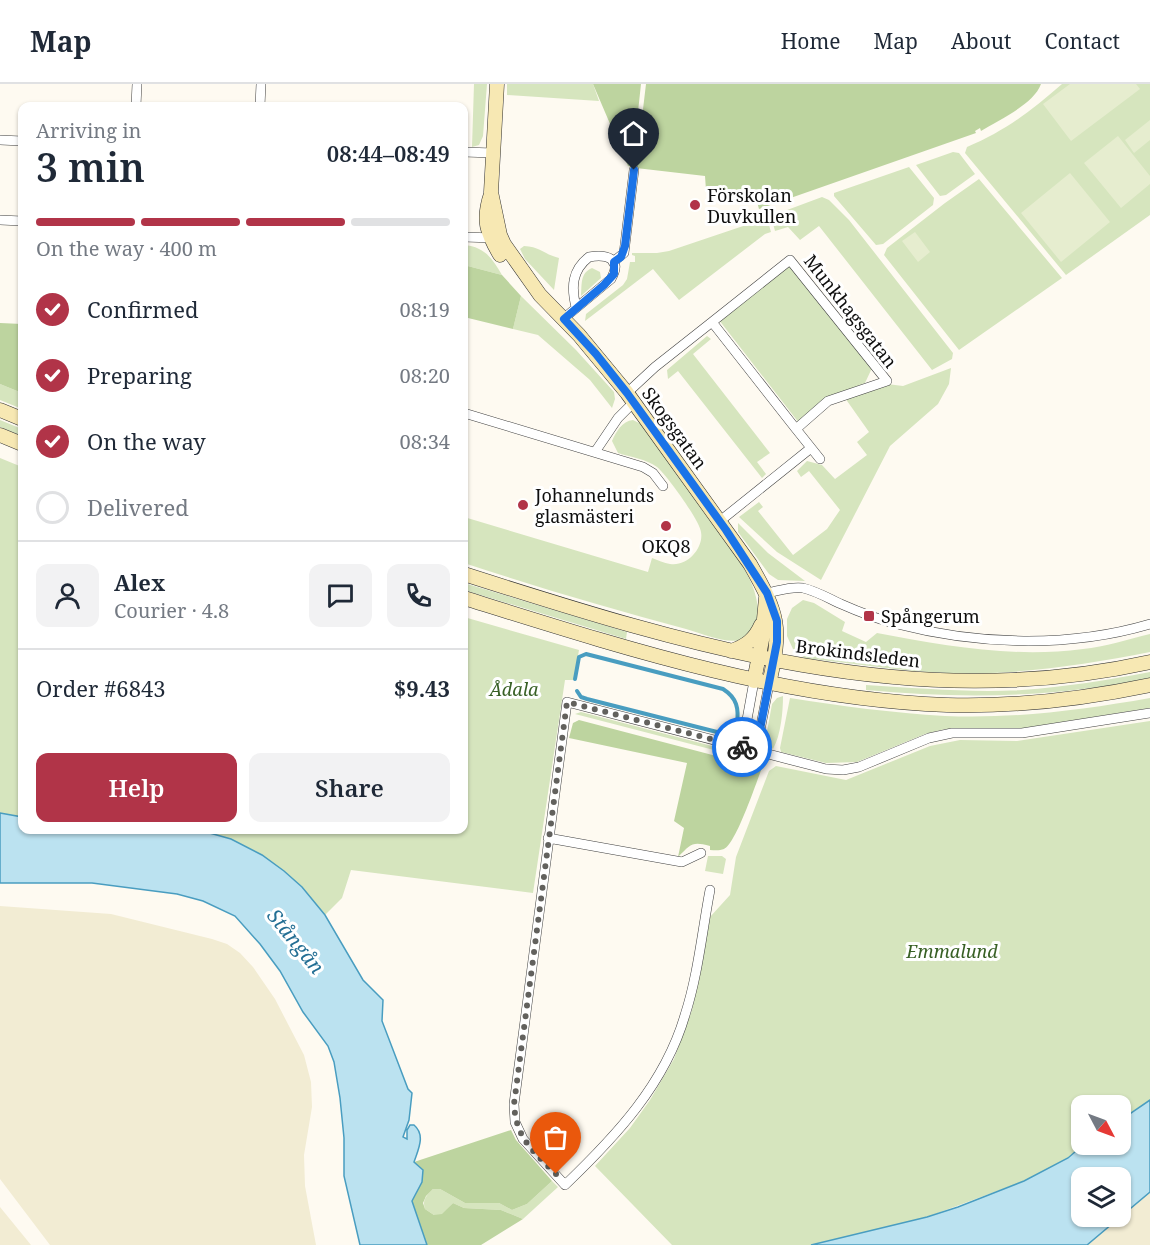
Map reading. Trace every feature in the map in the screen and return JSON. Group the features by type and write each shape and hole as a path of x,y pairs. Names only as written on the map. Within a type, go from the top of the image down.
{"main road":[{"name":"Skogsgatan","path":"497,84 491,192 496,238 540,295 596,354 750,564 767,593 777,621 777,642 769,684"},
{"path":"0,410 18,417"},
{"path":"0,435 18,442"},
{"name":"Brokindsleden","path":"468,575 602,618 731,651 774,661 874,676 954,682 1015,680 1079,675 1150,662"},
{"path":"754,681 767,593"},
{"path":"468,599 614,645 754,681 867,699 946,705 1013,704 1089,698 1150,686"},
{"path":"731,651 757,635 764,621"}],"street":[{"path":"136,102 137,84"},
{"path":"260,102 261,84"},
{"path":"0,140 18,141"},
{"path":"468,152 493,153"},
{"path":"614,262 624,253 634,170"},
{"path":"0,220 18,221"},
{"path":"468,237 496,238"},
{"path":"564,319 611,279 615,270 614,262 606,255 590,257 582,262 576,272 573,281 576,307"},
{"name":"Munkhagsgatan","path":"595,452 630,398 655,367 790,260 887,381 828,400 796,429"},
{"path":"712,322 820,459"},
{"path":"468,414 643,466 653,473 663,486"},
{"path":"720,521 811,448"},
{"path":"767,593 801,588 869,616 896,624 949,635 1008,641 1063,640 1150,624"},
{"path":"742,747 754,681"},
{"path":"756,750 769,684"},
{"path":"710,890 685,1016 668,1058 649,1092 626,1124 566,1185 523,1139 515,1122 514,1113 567,702 826,769 843,770 859,767 929,738 952,732 1022,733 1150,713"},
{"path":"548,838 681,862 701,853"}],"shaded area":[{"path":"0,906 111,914 212,939 227,944 240,953 253,967 275,999 304,1055 311,1082 312,1107 304,1155 305,1186 316,1245 50,1245 0,1179"},
{"path":"1150,1192 1150,1245 1087,1245 1109,1227 1131,1227 1131,1208"},
{"path":"0,1207 31,1245 0,1245"}],"green space":[{"path":"474,84 487,84 483,136 479,145 472,147"},
{"path":"507,84 593,84 599,101 507,95"},
{"path":"593,84 641,84 632,167 628,166"},
{"path":"646,84 1041,84 1024,105 981,131 980,128 975,131 976,133 759,209 756,198 728,201 706,190 705,176 636,168"},
{"path":"1062,84 1150,84 1150,215 1066,275 965,153 967,147 1017,120"},
{"path":"1070,84 1136,84 1140,89 1071,141 1043,104"},
{"path":"1150,120 1150,140 1134,153 1125,140"},
{"path":"1118,136 1150,176 1150,184 1121,208 1084,163"},
{"path":"953,152 959,153 975,174 946,195 940,196 916,165"},
{"path":"909,167 934,198 933,205 883,244 876,245 834,196 834,193"},
{"path":"1070,173 1110,222 1061,262 1021,213"},
{"path":"979,179 1062,278 959,350 884,255 887,248"},
{"path":"822,197 829,200 849,220 953,353 952,359 932,370 819,226 800,240 788,227 775,231 771,216"},
{"path":"767,218 771,232 765,234 679,300 653,269 585,321 586,314 623,285 627,279 630,262 635,262 635,256 632,253 669,251"},
{"path":"915,232 930,252 918,262 902,241"},
{"path":"468,246 487,254 502,275 468,266"},
{"path":"524,246 559,258 554,290 525,259 520,249"},
{"path":"789,264 872,368 865,383 827,398 799,423 719,320"},
{"path":"468,266 502,275 521,296 513,329 468,318"},
{"path":"592,268 600,272 601,278 581,296 585,273"},
{"path":"521,296 576,350 614,392 615,399 612,408 590,380 538,335 513,329"},
{"path":"0,323 18,324 18,391 0,384"},
{"path":"707,336 711,339 693,354 770,453 757,462 766,474 762,478 678,371 668,379 667,370"},
{"path":"951,368 949,384 938,404 890,446 821,580 777,552 739,517 759,502 763,507 758,511 793,555 827,529 840,510 809,471 801,477 797,471 807,461 822,465 835,479 867,455 857,442 869,432 845,398 887,384 903,386"},
{"path":"0,384 18,391 18,407 0,400"},
{"path":"0,420 18,427 18,434 0,427"},
{"path":"633,420 641,424 746,572 755,592 758,614 753,630 744,638 728,641 713,638 468,564 468,518 648,572 652,558 676,564 682,563 693,555 700,544 701,532 689,508 657,467 643,460 618,453 612,441 623,425"},
{"path":"0,458 18,465 18,816 0,813"},
{"path":"738,523 768,553 805,581 778,580 769,574 738,532"},
{"path":"468,584 627,632 626,639 468,591"},
{"path":"803,600 814,603 845,622 842,631 866,642 877,633 979,649 1031,652 1100,647 1150,634 1150,652 1051,668 968,674 898,669 805,658 793,649 787,636 787,619 792,608"},
{"name":"Ådala","path":"468,618 579,650 574,680 565,680 533,893 351,870 342,898 325,915 302,887 284,871 207,834 468,834"},
{"path":"1150,672 1150,678 1079,690 1044,693 938,695 866,690 866,685 964,691 1022,690 1086,683"},
{"path":"783,696 780,730 773,749 766,737 772,704 777,698"},
{"path":"790,698 867,709 971,717 1048,713 1150,698 1150,708 1025,728 945,729 925,734 857,762 826,763 781,752"},
{"path":"581,712 766,760 766,762 575,714"},
{"path":"579,720 762,768 740,825 729,845 724,849 710,850 710,846 695,844 689,846 678,857 684,828 674,821 687,763 569,738 573,723"},
{"name":"Emmalund","path":"1150,721 1150,1100 1131,1113 1131,1095 1071,1095 1071,1155 1068,1158 1024,1181 927,1217 811,1245 672,1245 595,1166 630,1128 650,1100 674,1059 692,1010 710,917 730,895 736,857 769,771 776,766 846,780 930,746 960,740 1017,741"},
{"path":"708,856 722,856 726,859 723,874 705,871"},
{"path":"511,1130 516,1140 552,1181 527,1204 512,1210 499,1203 465,1203 440,1189 433,1189 423,1203 425,1209 434,1215 442,1214 453,1203 464,1208 501,1210 523,1219 481,1245 427,1245 412,1201 417,1192 414,1162"},
{"path":"552,1181 558,1187 523,1219 501,1210 464,1208 453,1203 442,1215 434,1215 424,1206 425,1198 433,1189 440,1189 465,1203 499,1203 512,1210 527,1204"}],"water":[{"name":"Stångån","path":"0,813 18,816 18,834 213,834 231,839 262,855 284,871 302,887 325,915 363,980 383,1000 382,1021 408,1089 412,1093 409,1120 403,1137 407,1139 407,1130 410,1125 414,1125 420,1133 420,1143 414,1162 423,1170 422,1182 412,1201 427,1245 360,1245 344,1176 344,1138 340,1098 334,1062 328,1046 303,1012 280,971 235,916 203,901 177,894 92,883 0,883"},
{"path":"1150,1100 1150,1192 1131,1208 1131,1167 1071,1167 1071,1227 1108,1227 1087,1245 811,1245 927,1217 958,1207 1024,1181 1071,1155 1131,1155 1131,1113"}],"waterway":[{"path":"575,679 579,657 586,654 723,689 736,704 737,725 729,731 717,732 587,699 581,697 577,691"}],"way so far":[{"path":"556,1174 523,1139 515,1122 514,1104 567,702 742,747"}],"place":[{"name":"Förskolan Duvkullen","path":"695,205"},
{"name":"Johannelunds glasmästeri","path":"523,505"},
{"name":"OKQ8","path":"666,526"},
{"name":"Spångerum","path":"869,616"}],"route":[{"path":"634,170 624,253 614,262 615,270 611,279 564,319 627,393 750,564 767,593 777,621 774,661 756,750 742,747"}]}
